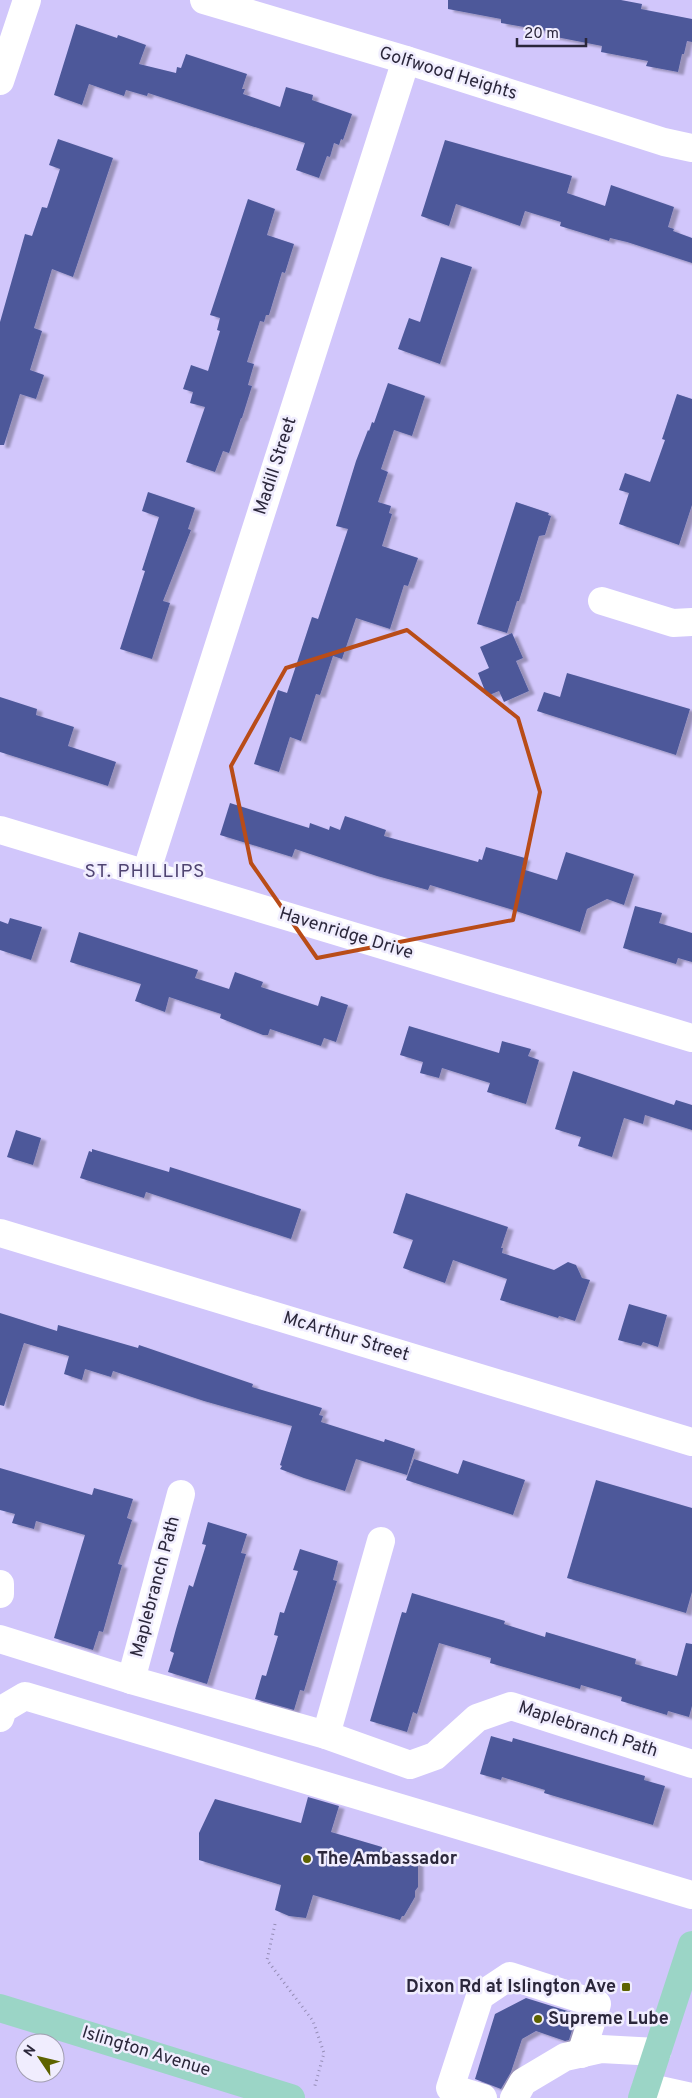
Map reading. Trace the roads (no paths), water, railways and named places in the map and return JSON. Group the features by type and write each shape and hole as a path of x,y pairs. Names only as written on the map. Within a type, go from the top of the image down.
{"main road":[{"path":"644,2092 657,2052 687,1977 692,1945"},
{"name":"Islington Avenue","path":"0,2008 292,2098"}],"street":[{"path":"0,81 27,0"},
{"name":"Golfwood Heights","path":"204,0 406,60 664,142 692,148"},
{"name":"Madill Street","path":"146,873 406,60"},
{"path":"602,601 673,623 692,622"},
{"name":"Havenridge Drive","path":"0,830 692,1038"},
{"name":"McArthur Street","path":"0,1233 692,1442"},
{"name":"Maplebranch Path","path":"131,1680 181,1494"},
{"path":"326,1735 381,1541"},
{"path":"0,1584 0,1594"},
{"name":"Maplebranch Path","path":"0,1639 131,1680 326,1735 410,1765 435,1756 476,1718 511,1706 692,1764"},
{"path":"0,1718 3,1709 25,1696 692,1895"},
{"path":"482,2098 450,2088 480,1996 510,1976 597,2004 581,2054"},
{"path":"514,2098 523,2082 565,2057 601,2049 657,2052"},
{"path":"644,2092 692,2097"}],"place":[{"name":"The Ambassador","path":"307,1859"},
{"name":"Dixon Rd at Islington Ave","path":"626,1987"},
{"name":"Supreme Lube","path":"538,2019"}],"district":[{"name":"ST. PHILLIPS","path":"145,872"}]}
